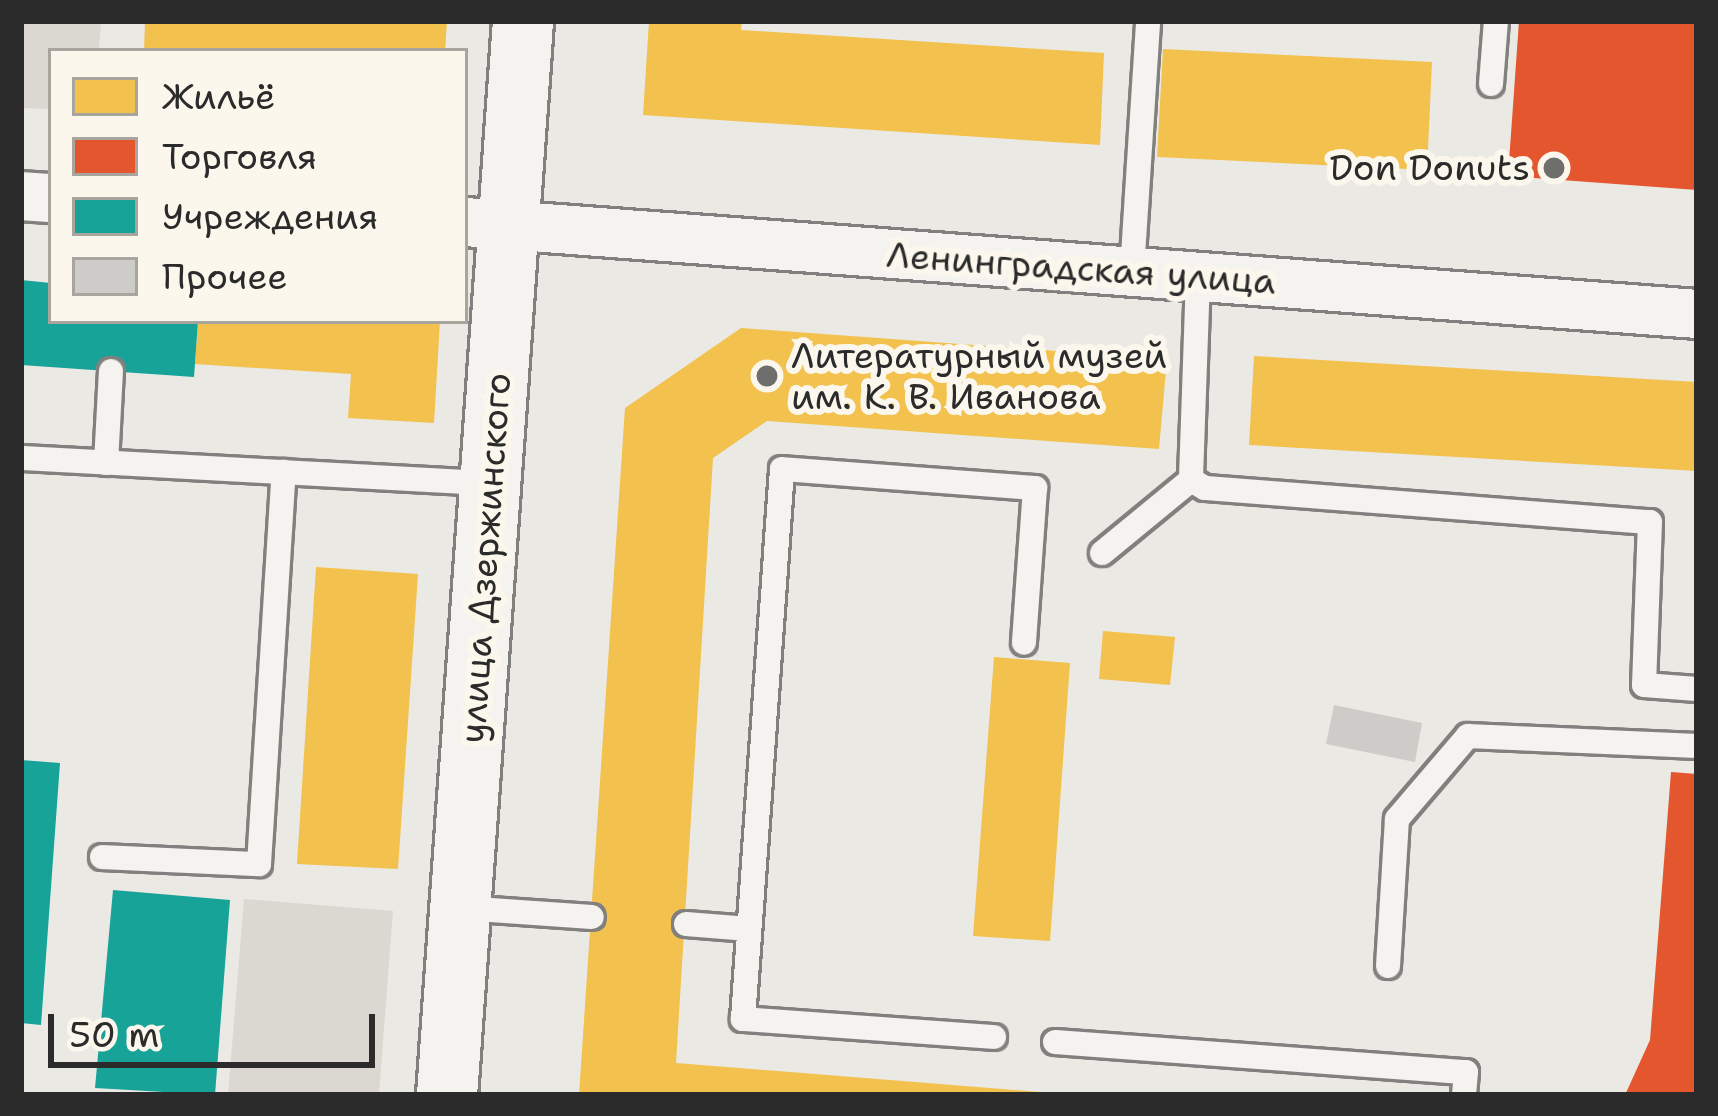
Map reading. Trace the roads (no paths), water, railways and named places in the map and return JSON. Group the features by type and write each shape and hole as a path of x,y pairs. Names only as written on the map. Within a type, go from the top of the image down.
{"street":[{"name":"улица Дзержинского","path":"447,1095 490,483 487,224 523,21"},
{"name":"Ленинградская улица","path":"487,224 1697,314"}],"lane":[{"path":"1132,272 1148,21"},
{"path":"1491,84 1496,21"},
{"path":"1102,553 1191,480 1198,277"},
{"path":"106,463 111,371"},
{"path":"21,458 490,483"},
{"path":"994,1037 743,1019 782,469 1035,488 1024,643"},
{"path":"103,856 259,865 284,472"},
{"path":"1191,480 1204,488 1650,522 1644,686 1697,689"},
{"path":"1388,966 1397,819 1468,736 1697,746"},
{"path":"460,908 592,917"},
{"path":"686,924 749,929"},
{"path":"1055,1042 1466,1072 1464,1095"}],"place":[{"name":"Don Donuts","path":"1554,168"},
{"name":"Литературный музей им. К. В. Иванова","path":"767,376"}]}
